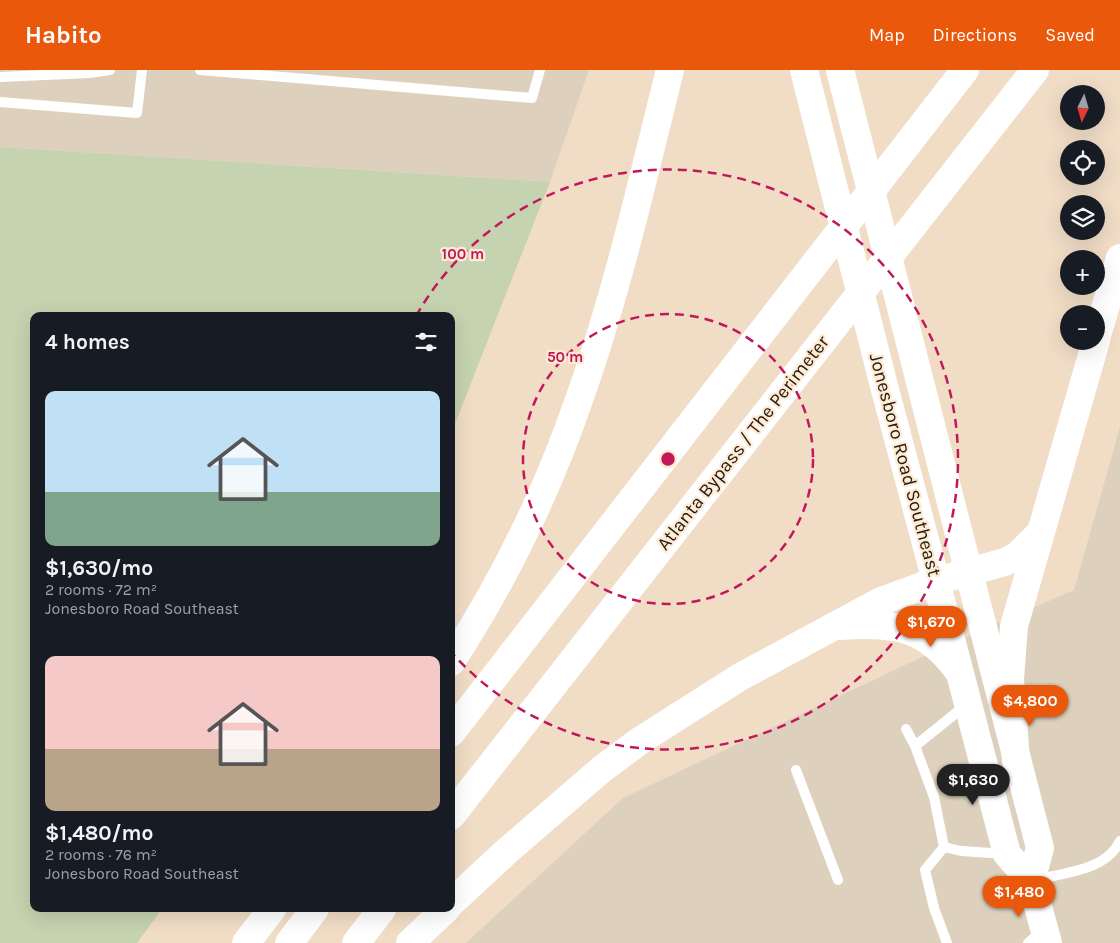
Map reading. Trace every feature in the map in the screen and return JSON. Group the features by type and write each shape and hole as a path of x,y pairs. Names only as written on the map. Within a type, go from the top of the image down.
{"main road":[{"path":"455,655 497,586 529,523 557,459 581,394 602,329 670,70"},
{"name":"Jonesboro Road Southeast","path":"804,70 884,386 1007,854 1031,881"},
{"path":"455,728 965,70"},
{"name":"Atlanta Bypass / The Perimeter","path":"455,811 1035,70"},
{"name":"Jonesboro Road Southeast","path":"840,71 1040,848 1031,881 1040,938"},
{"path":"1105,309 1120,258"},
{"path":"1016,760 1010,703 1011,654 1021,598 1093,350"},
{"path":"455,899 555,809 641,740 740,677 836,627 879,602 936,581 1005,562 1018,555 1040,533"},
{"path":"836,627 891,625 915,632 932,642 946,655 959,672"},
{"path":"246,943 270,912"},
{"path":"289,943 313,912"},
{"path":"356,943 380,912"},
{"path":"410,943 443,912"}],"lane":[{"path":"0,77 89,73 110,70"},
{"path":"0,102 137,114 142,70"},
{"path":"200,70 532,98 540,70"},
{"path":"915,746 967,704"},
{"path":"906,729 915,746 934,797 944,846 925,870 934,908 947,943"},
{"path":"796,770 838,880"},
{"path":"1031,881 1099,863 1111,855 1120,841"},
{"path":"944,846 960,850 1007,854"}],"shaded area":[{"path":"0,70 589,70 550,182 0,147"},
{"path":"1120,427 1120,943 466,943 623,798 954,642 1074,590"}],"green space":[{"path":"0,147 550,182 455,424 455,312 30,312 30,912 160,912 137,943 0,943"}]}
